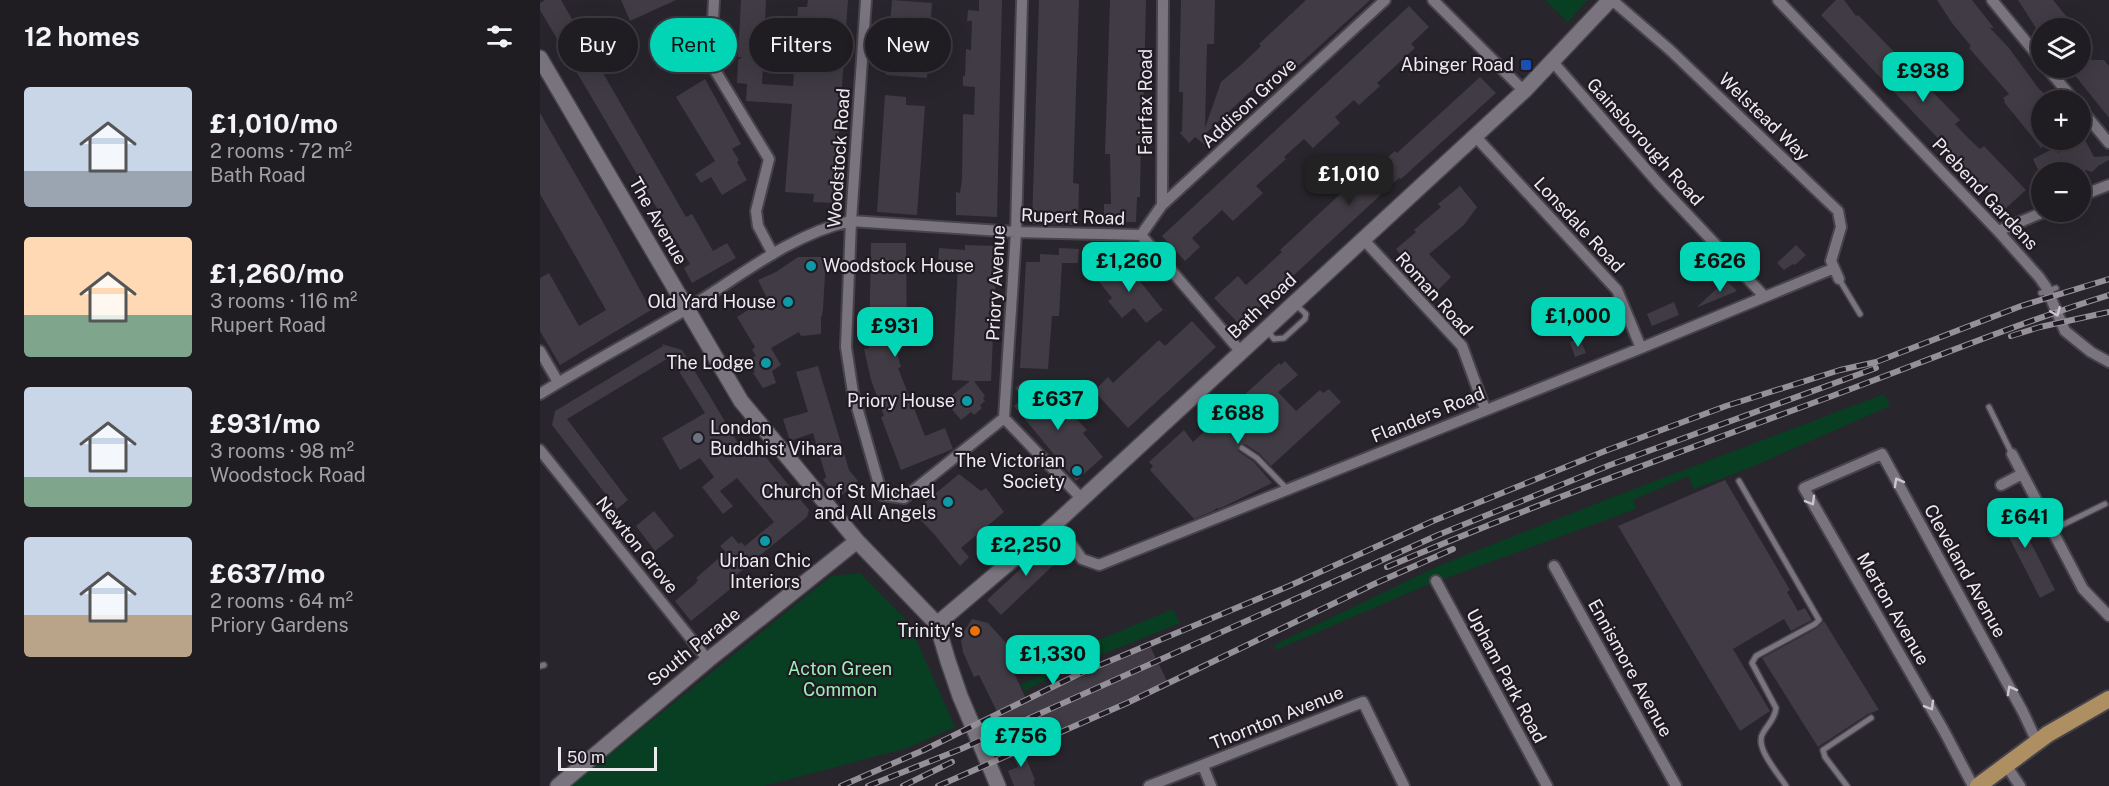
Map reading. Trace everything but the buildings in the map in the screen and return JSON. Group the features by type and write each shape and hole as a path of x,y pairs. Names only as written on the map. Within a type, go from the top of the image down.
{"main road":[{"name":"Bath Road","path":"937,624 1056,523 1524,91 1606,2"},
{"name":"The Avenue","path":"540,58 741,401 857,541 937,624"},
{"name":"South Parade","path":"558,786 708,660 857,541"},
{"path":"937,624 960,696 998,786"},
{"path":"1978,786 2037,742 2109,699"}],"street":[{"path":"714,0 711,58 713,67 769,159 756,211 758,226 773,254"},
{"name":"Woodstock Road","path":"866,0 851,221 846,347 853,393 882,495 904,498 1004,418"},
{"name":"Priory Avenue","path":"1004,418 1016,232 1022,0"},
{"name":"Fairfax Road","path":"1162,205 1163,0"},
{"name":"Addison Grove","path":"1141,236 1162,205 1385,0"},
{"path":"1432,0 1524,91"},
{"name":"Prebend Gardens","path":"1778,0 2039,277 2048,290 2065,331 2091,352 2109,362"},
{"path":"1992,0 2031,48"},
{"name":"Welstead Way","path":"1606,2 1670,50 1838,212 1841,227 1829,270"},
{"name":"Gainsborough Road","path":"1552,62 1658,183 1764,296"},
{"path":"2055,78 2066,90"},
{"path":"2091,121 2109,143"},
{"name":"Lonsdale Road","path":"1475,136 1617,290 1641,348"},
{"path":"2091,191 2109,184"},
{"path":"1998,231 2031,217"},
{"name":"Rupert Road","path":"540,394 687,309 773,254 826,226 851,221 1016,232 1141,236 1241,352"},
{"name":"Roman Road","path":"1363,239 1462,346 1485,409"},
{"path":"1829,270 1839,279"},
{"name":"Flanders Road","path":"1056,523 1082,559 1099,566 1829,270"},
{"path":"540,351 558,382"},
{"path":"1004,418 1082,499"},
{"name":"Newton Grove","path":"540,450 708,660"},
{"name":"Cleveland Avenue","path":"1843,469 1882,454 2023,712 2037,742"},
{"path":"2012,454 2083,589 2109,616"},
{"name":"Merton Avenue","path":"1843,469 1804,488 1944,730 1973,786"},
{"path":"2001,484 2022,474"},
{"name":"Ennismore Avenue","path":"1554,566 1676,786"},
{"name":"Upham Park Road","path":"1436,581 1547,786"},
{"name":"Thornton Avenue","path":"1149,786 1363,702 1404,786"},
{"path":"2006,765 2020,786"},
{"path":"1203,766 1211,786"}],"lane":[{"path":"1839,279 1860,314"},
{"path":"1989,407 2012,454"},
{"path":"1242,447 1257,458 1287,489"},
{"path":"1739,481 1819,620 1756,656 1752,663 1776,708 1772,721 1760,738 1760,747 1786,786"},
{"path":"2052,530 2105,504"},
{"path":"1847,786 1823,750 1871,718"}],"green space":[{"path":"1545,0 1587,0 1568,22"},
{"path":"1884,394 1890,406 1747,469 1694,489 1688,476 1633,500 1636,509 1427,585 1276,650 1274,645 1443,564"},
{"name":"Acton Green Common","path":"860,573 904,618 955,727 907,748 764,786 571,786 831,576"},
{"path":"1173,609 1180,623 1076,665 1024,691 1021,684 1076,660 1075,650"}],"railway":[{"path":"841,786 924,750 1081,673 1289,586 1433,521 1605,451 1726,406 1840,370 1876,362 2021,306 2109,279"},
{"path":"1387,567 1608,479 2004,331 2109,295"},
{"path":"2011,336 2040,327 2109,312"},
{"path":"868,786 961,749 1438,535 1610,465 1876,368"},
{"path":"938,786 1127,703 1374,584 1453,549"},
{"path":"903,786 952,762"}],"place":[{"name":"Abinger Road","path":"1526,65"},
{"name":"Woodstock House","path":"811,266"},
{"name":"Old Yard House","path":"788,302"},
{"name":"The Lodge","path":"766,363"},
{"name":"Priory House","path":"967,401"},
{"name":"London Buddhist Vihara","path":"698,438"},
{"name":"The Victorian Society","path":"1077,471"},
{"name":"Church of St Michael and All Angels","path":"948,502"},
{"name":"Urban Chic Interiors","path":"765,541"},
{"name":"Trinity's","path":"975,631"}]}
